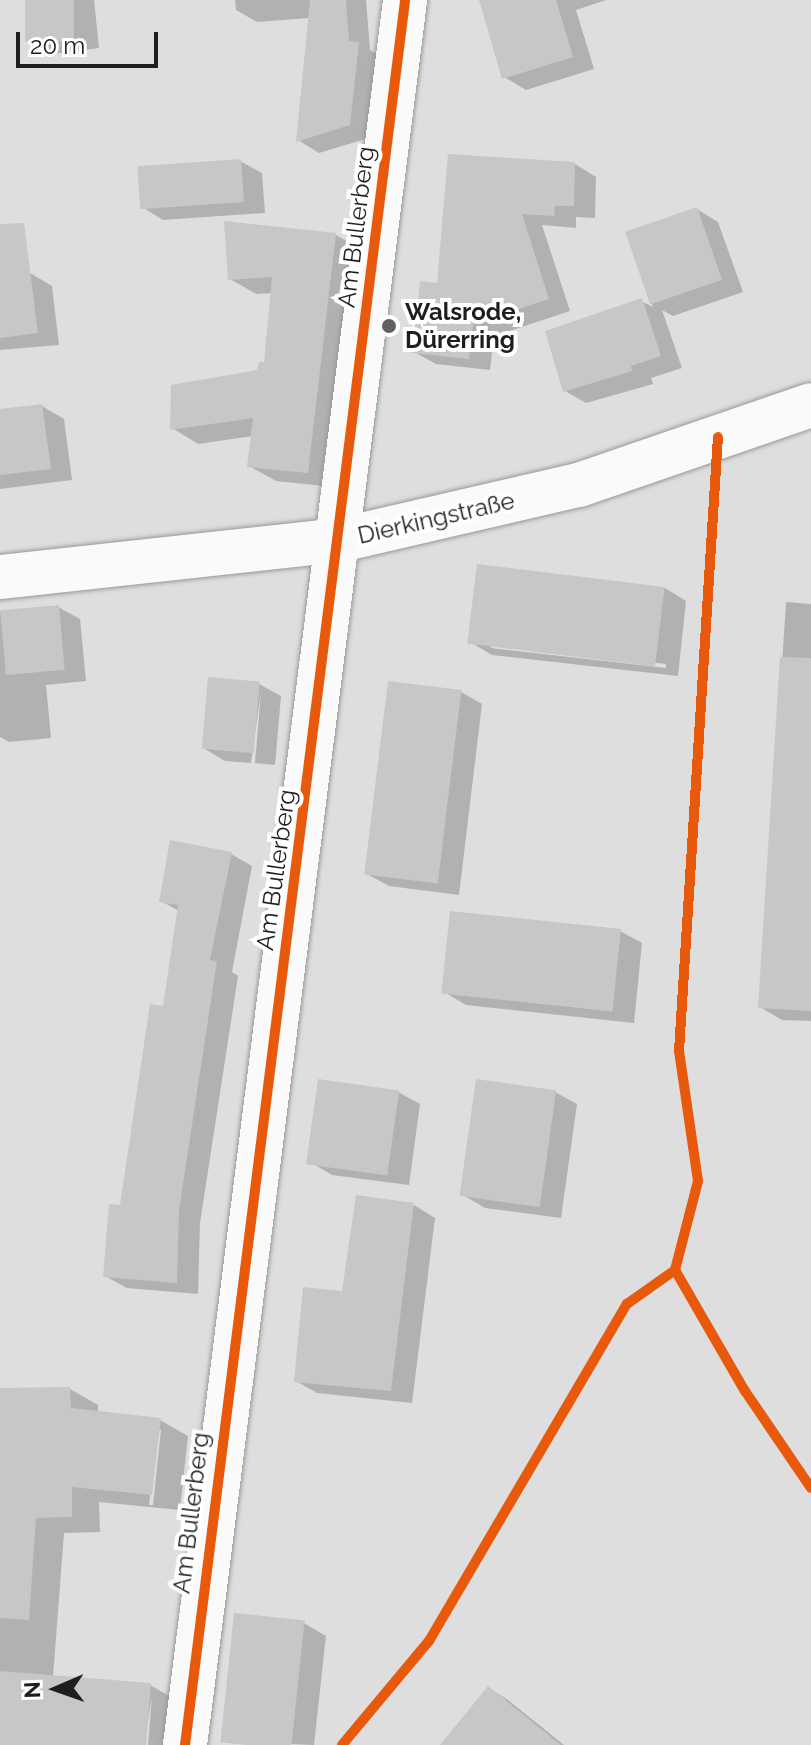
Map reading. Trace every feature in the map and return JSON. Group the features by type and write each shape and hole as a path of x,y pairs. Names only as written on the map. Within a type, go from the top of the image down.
{"street":[{"name":"Am Bullerberg","path":"185,1745 205,1550 340,540 405,0"},
{"name":"Dierkingstraße","path":"0,577 340,540 579,485 811,405"}],"building":[{"path":"25,0 74,0 74,42 25,42"},
{"path":"310,0 346,0 349,41 359,42 350,125 296,142"},
{"path":"479,0 556,0 573,57 502,79"},
{"path":"448,154 575,162 574,206 555,206 554,216 522,214 549,299 473,324 469,359 412,353 420,281 437,283"},
{"path":"241,159 244,202 140,209 137,166"},
{"path":"697,207 722,280 650,305 625,232"},
{"path":"224,221 336,233 308,473 247,467 253,418 170,430 171,385 257,370 259,362 264,362 272,277 228,280"},
{"path":"24,223 38,333 0,338 0,224"},
{"path":"642,298 661,356 631,366 632,371 563,392 545,331"},
{"path":"42,404 51,469 0,475 0,409"},
{"path":"477,564 665,587 655,666 467,643"},
{"path":"59,605 65,670 6,675 0,610"},
{"path":"780,657 811,658 811,1011 758,1008"},
{"path":"208,677 260,682 254,753 202,749"},
{"path":"388,681 461,690 438,884 364,875"},
{"path":"170,840 232,852 210,960 217,961 179,1210 177,1283 103,1277 109,1204 120,1205 150,1004 163,1006 178,905 159,902"},
{"path":"450,911 621,929 612,1012 441,994"},
{"path":"318,1079 399,1090 387,1176 306,1164"},
{"path":"476,1079 556,1090 540,1207 460,1196"},
{"path":"356,1195 414,1203 391,1391 294,1382 303,1287 342,1291"},
{"path":"70,1387 71,1408 161,1418 152,1495 72,1487 72,1517 36,1518 29,1620 0,1618 0,1388"},
{"path":"234,1613 305,1620 292,1745 220,1742"},
{"path":"0,1671 151,1683 146,1745 0,1745"},
{"path":"488,1686 561,1745 440,1745"}],"cycle path":[{"path":"185,1745 405,0"},
{"path":"675,1270 698,1181 679,1051 718,437"},
{"path":"675,1270 745,1391 811,1488"},
{"path":"342,1745 429,1641 627,1304 675,1270"}],"place":[{"name":"Walsrode, Dürerring","path":"389,326"}]}
